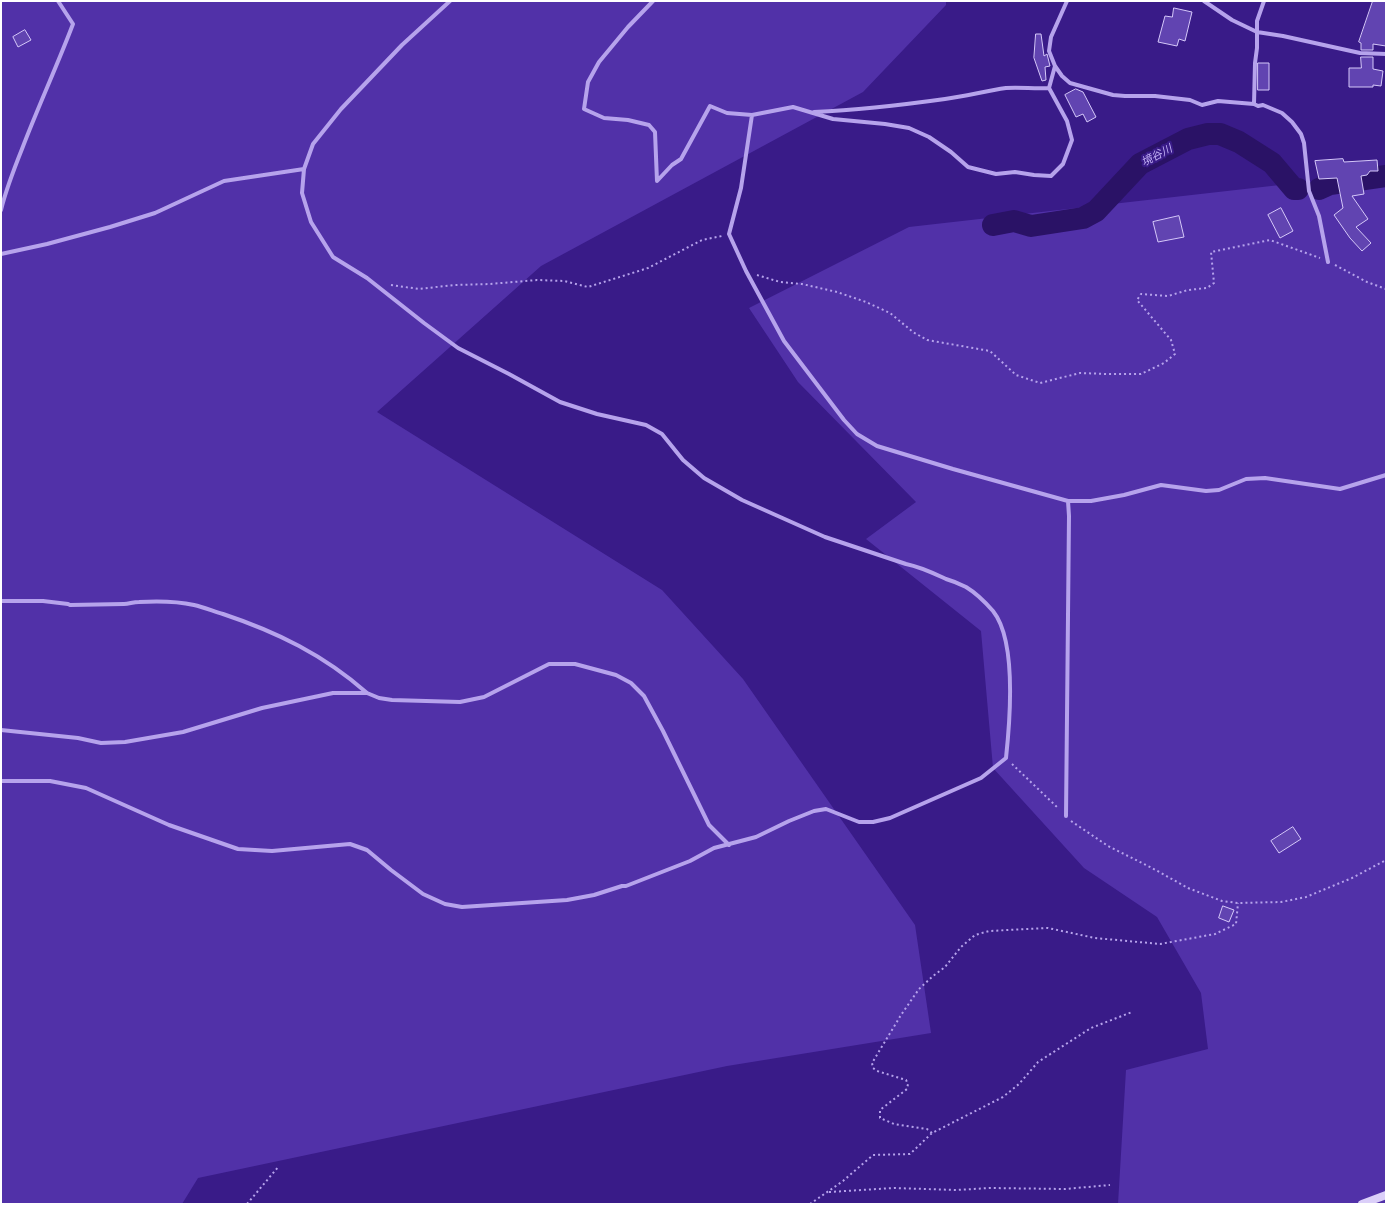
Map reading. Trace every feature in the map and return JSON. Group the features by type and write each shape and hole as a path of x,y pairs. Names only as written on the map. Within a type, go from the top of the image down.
{"main road":[{"path":"1362,1204 1386,1195"}],"street":[{"path":"1,210 6,191 30,127 59,62 73,24 58,1"},
{"path":"1,781 50,781 86,788 169,825 238,849 272,851 350,844 366,850 423,894 445,904 462,907 567,900 594,895 626,886 690,861 714,848 756,837 814,811 826,809 858,822 873,822 890,818 982,778 1006,758 1010,718 1009,665 1003,630 994,612 984,601 966,587 918,566 906,564 825,537 742,500 704,478 683,460 662,434 646,425 597,414 560,402 458,348 371,281 333,257 311,222 302,193 304,169 313,144 341,109 402,45 450,1"},
{"path":"653,1 628,27 599,62 588,82 584,109 604,118 628,120 649,125 655,132 657,181 672,164 681,159 710,106 727,113 752,115 793,107 833,119 909,128 929,138 951,152 968,167 996,174 1015,172 1051,176 1063,164 1072,140 1067,121 1049,88 1056,66"},
{"path":"1067,1 1051,37 1049,51 1062,76 1070,83 1113,95 1155,96 1190,100 1202,105 1218,101 1254,104 1258,106 1263,105 1282,113 1292,122 1301,134 1304,143 1309,191 1319,216 1328,262"},
{"path":"1204,1 1232,20 1256,32 1322,44 1342,50 1360,53 1386,54"},
{"path":"1254,104 1257,21 1264,1"},
{"path":"809,112 834,111 930,101 1006,88 1049,88"},
{"path":"752,115 741,188 729,234 746,270 784,341 844,420 857,434 877,446 952,470 1068,501 1091,501 1161,485 1206,491 1219,490 1246,480 1265,478 1340,489 1386,475"},
{"path":"1,254 47,244 155,213 224,181 304,169"},
{"path":"1066,816 1068,501"},
{"path":"1,601 43,601 68,604 70,606 130,604 136,602 194,605 251,623 286,639 321,658 367,693 378,698 392,700 460,702 484,697 549,664 575,664 616,675 631,683 644,696 709,825 729,845"},
{"path":"1,730 78,738 101,743 125,742 183,732 262,708 333,693 367,693"}],"path":[{"path":"371,281 418,290 454,285 537,280 564,281 588,287 648,268 702,240 729,234"},
{"path":"746,270 780,282 802,284 837,292 866,302 890,313 913,332 927,340 990,351 1016,375 1040,383 1080,373 1141,374 1164,362 1175,354 1171,340 1136,300 1141,294 1168,296 1188,290 1207,288 1214,283 1211,252 1270,240 1328,262 1368,282 1386,289"},
{"path":"1006,758 1073,824 1108,846 1188,888 1222,901 1238,903 1280,902 1306,898 1352,878 1386,860"},
{"path":"932,1133 926,1129 894,1124 880,1118 880,1110 907,1089 908,1084 906,1080 877,1071 873,1068 872,1063 901,1015 919,989 945,967 961,947 975,935 989,931 1048,928 1095,938 1160,944 1215,934 1236,924 1238,903"},
{"path":"810,1204 843,1181 873,1155 910,1154 932,1133 1003,1097 1020,1084 1038,1062 1091,1028 1132,1012"},
{"path":"247,1204 280,1166"},
{"path":"827,1192 894,1188 956,1190 990,1188 1065,1190 1110,1185"}],"shaded area":[{"path":"1,1 946,1 946,5 863,92 541,266 377,412 662,590 743,679 915,925 931,1033 727,1066 198,1178 182,1204 1,1204"},
{"path":"1386,173 1386,1204 1118,1204 1126,1070 1208,1049 1201,993 1157,917 1084,868 993,768 981,631 866,539 916,502 798,382 749,308 909,227"}],"building":[{"path":"1373,1 1386,1 1386,46 1373,44 1373,50 1361,50 1361,43 1359,42"},
{"path":"1174,8 1192,12 1185,41 1179,39 1177,46 1158,42 1165,16 1172,17"},
{"path":"25,30 31,40 18,47 13,37"},
{"path":"1036,34 1041,34 1044,56 1047,54 1050,66 1045,67 1046,80 1042,81 1034,58"},
{"path":"1361,57 1373,57 1373,69 1383,71 1381,86 1373,85 1373,87 1349,87 1349,68 1361,68"},
{"path":"1258,63 1269,63 1269,90 1258,90"},
{"path":"1076,89 1083,92 1096,117 1087,122 1083,114 1076,117 1065,95"},
{"path":"1343,159 1344,162 1377,160 1378,171 1370,171 1367,175 1361,176 1364,194 1352,196 1368,219 1356,227 1371,243 1362,251 1350,238 1334,215 1343,208 1337,178 1319,179 1315,161"},
{"path":"1281,208 1293,231 1280,238 1268,215"},
{"path":"1179,216 1184,237 1158,242 1153,222"},
{"path":"1293,827 1301,839 1279,853 1271,841"},
{"path":"1223,906 1234,910 1229,922 1219,918"}],"waterway":[{"name":"境谷川","path":"993,225 1014,221 1031,226 1083,218 1096,211 1140,164 1188,139 1208,134 1220,134 1239,142 1272,163 1294,189 1298,189"},
{"name":"境谷川","path":"1319,189 1330,184 1386,176"}]}
